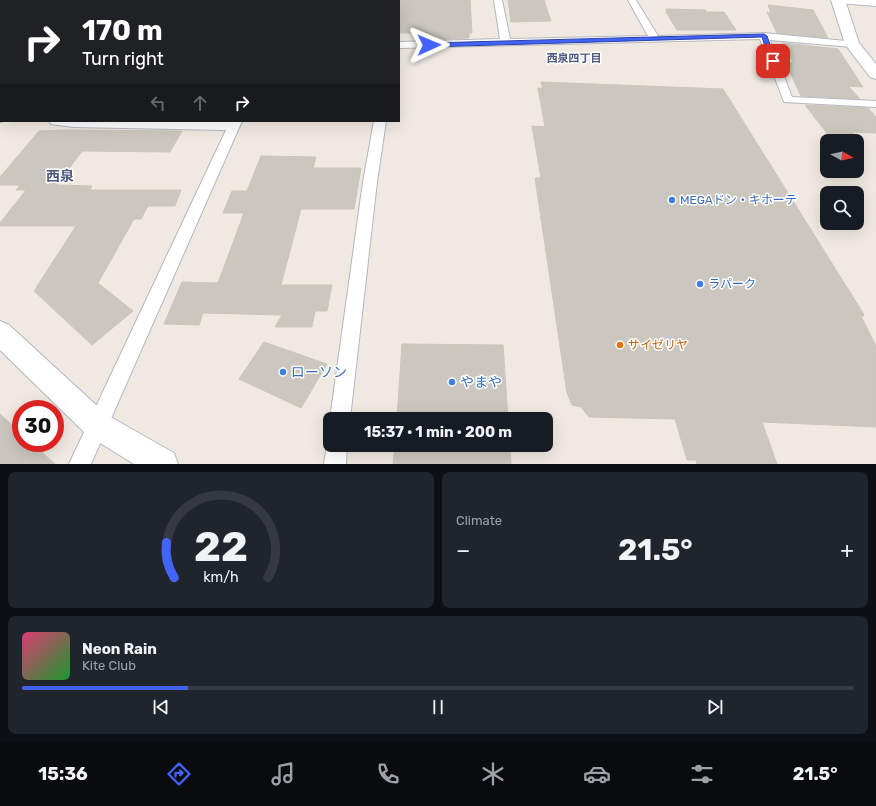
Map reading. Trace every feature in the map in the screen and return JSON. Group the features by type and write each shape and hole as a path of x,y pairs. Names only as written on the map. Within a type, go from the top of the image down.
{"main road":[{"path":"838,0 852,44 876,74"},
{"path":"0,333 97,425 163,464"}],"street":[{"path":"498,0 506,43"},
{"path":"632,0 655,39"},
{"path":"838,0 876,3"},
{"path":"400,45 764,36 852,44"},
{"path":"764,36 788,100 876,104"},
{"path":"68,122 235,123 80,464"},
{"path":"341,412 370,182 380,122"},
{"path":"335,464 336,452"}],"building":[{"path":"400,0 470,0 472,33 469,33 469,38 427,39 427,33 400,33"},
{"path":"508,0 544,0 551,21 511,22"},
{"path":"768,5 813,10 828,38 777,33 767,12 771,13"},
{"path":"666,9 724,12 736,30 677,30 666,12"},
{"path":"783,43 838,49 863,87 848,86 860,99 801,96 785,62 794,63"},
{"name":"ラパーク","path":"541,82 723,89 863,313 864,316 861,316 876,346 876,427 762,422 777,464 697,464 696,460 687,460 675,419 589,417 581,407 572,405 567,393 535,178 541,178 532,126 545,127 538,88 543,88"},
{"path":"805,105 868,108 876,117 876,133 852,132 854,134 827,134"},
{"path":"39,131 182,131 170,152 82,151 57,185 92,186 90,190 181,190 175,206 148,206 141,219 134,219 98,283 133,311 92,345 34,291 76,226 0,226 0,223 26,190 16,190 20,185 0,185 0,177"},
{"path":"261,156 316,157 313,168 361,168 354,209 301,209 281,285 332,285 327,311 315,311 312,327 275,327 282,315 203,313 199,325 164,324 182,282 218,283 244,213 223,213 232,191 247,191"},
{"name":"ローソン","path":"264,342 327,364 301,408 239,379"},
{"name":"やまや","path":"402,344 503,345 508,412 397,412"},
{"path":"0,414 12,425 12,452 42,452 55,464 0,464"},
{"path":"394,452 510,452 511,464 393,464"}],"place":[{"name":"MEGAドン・キホーテ","path":"672,200"},
{"name":"ラパーク","path":"700,284"},
{"name":"サイゼリヤ","path":"620,345"},
{"name":"ローソン","path":"283,372"},
{"name":"やまや","path":"452,382"}],"district":[{"name":"西泉四丁目","path":"574,58"},
{"name":"西泉","path":"60,176"}],"route":[{"path":"429,45 764,36 773,61"}]}
